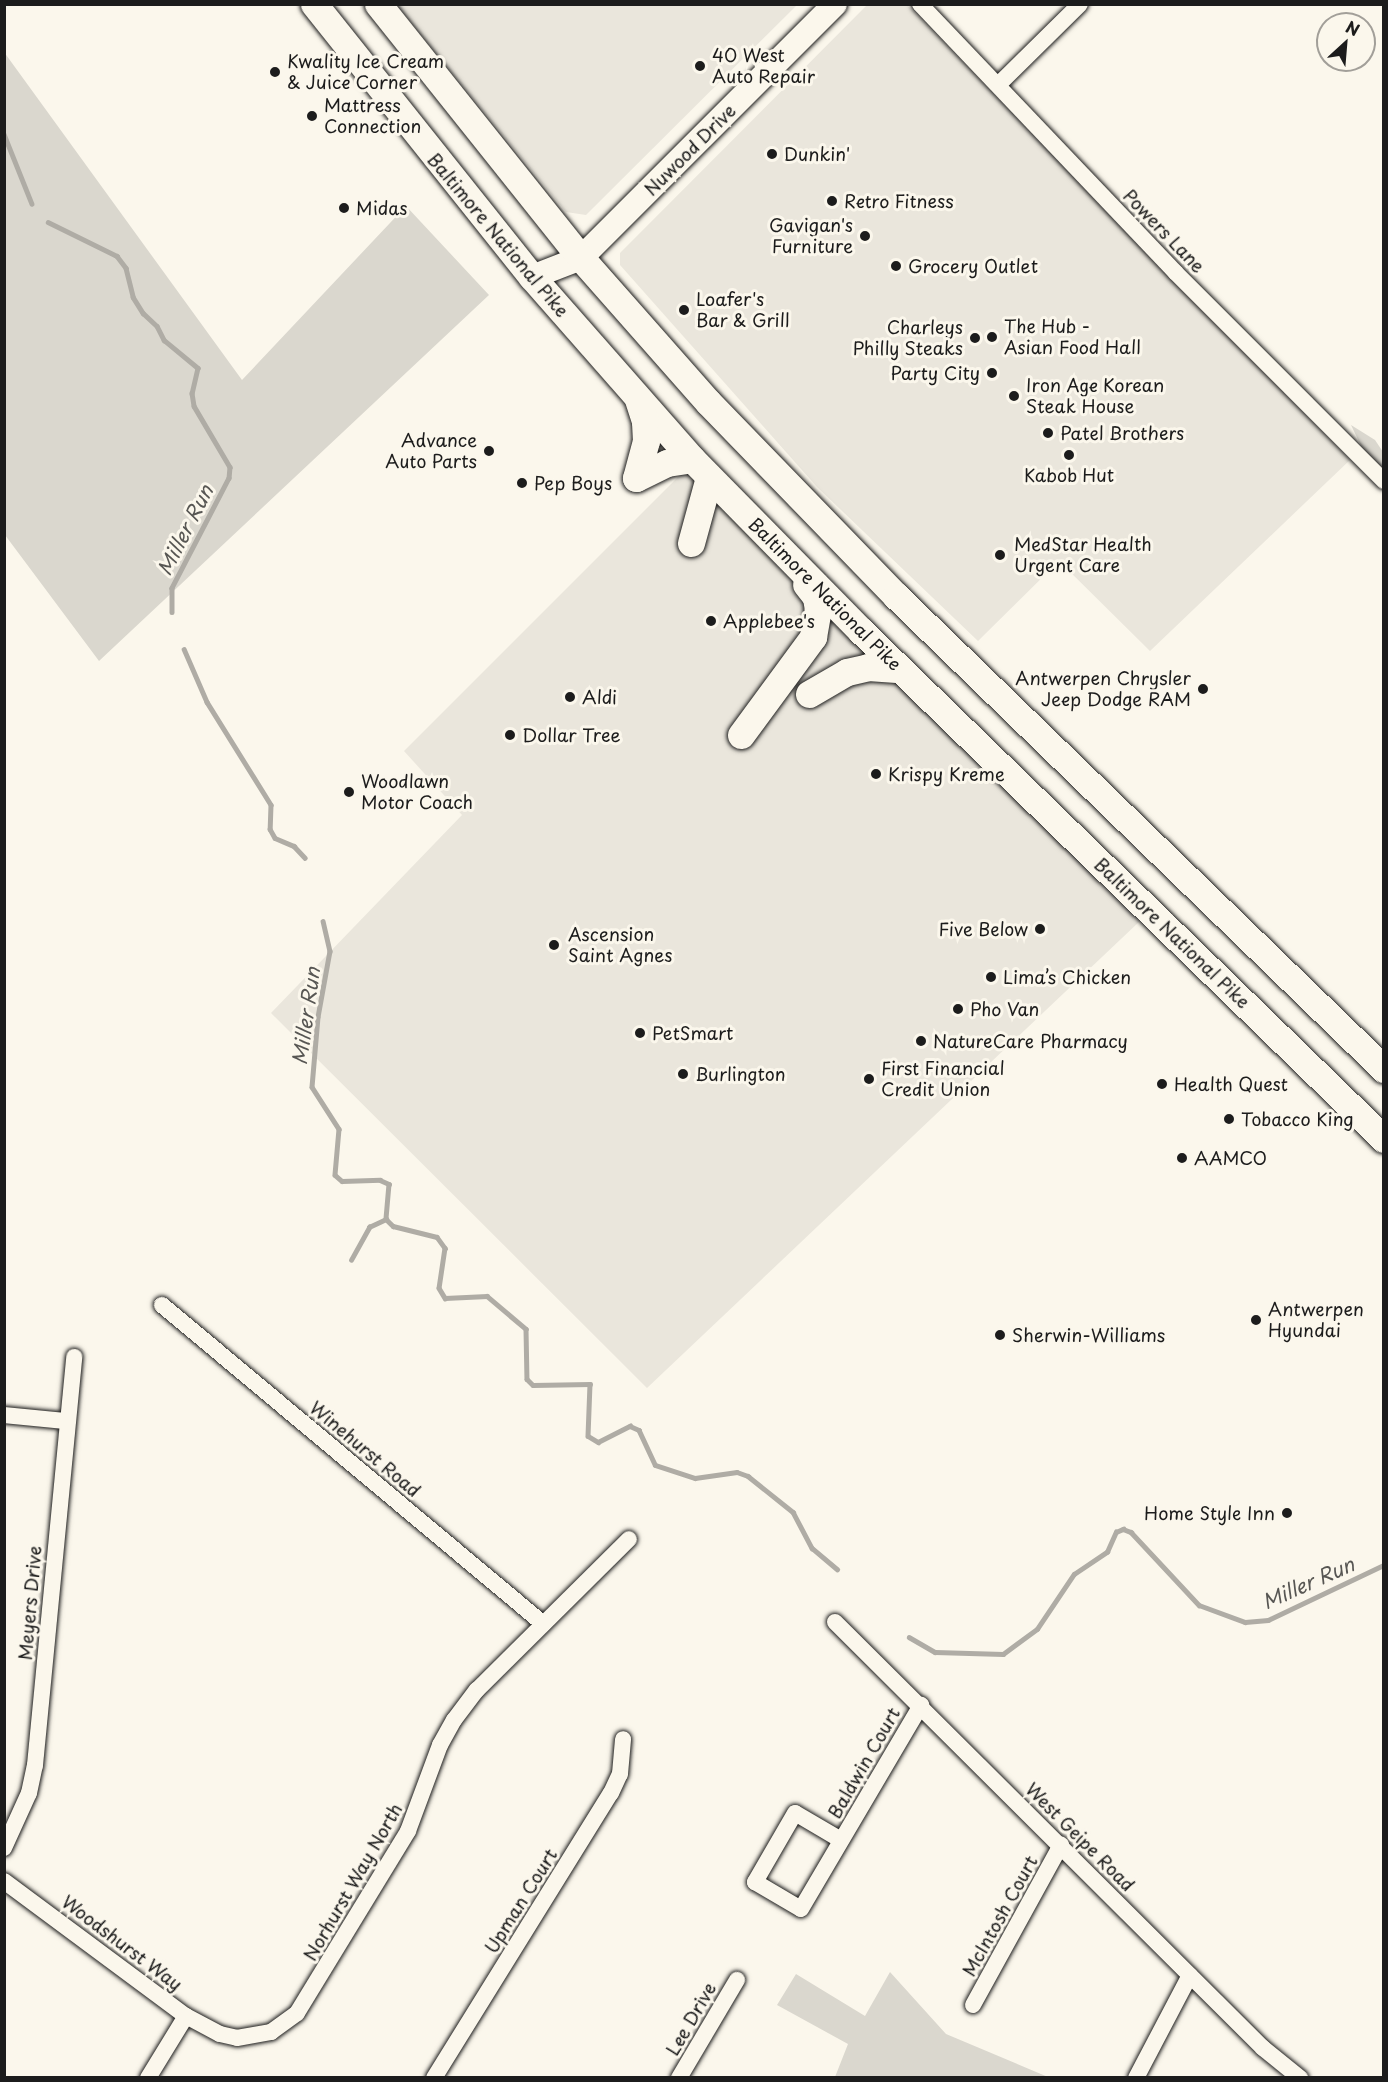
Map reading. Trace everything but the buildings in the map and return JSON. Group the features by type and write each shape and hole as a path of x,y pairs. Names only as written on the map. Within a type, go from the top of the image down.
{"main road":[{"name":"Baltimore National Pike","path":"314,4 532,277 700,468 779,550 900,669 1383,1139"},
{"path":"378,4 581,258 708,402 896,596 1383,1069"},
{"path":"638,400 645,421 645,441 636,478 667,463 700,468 691,543"},
{"path":"741,735 813,636 817,623 816,597 779,550"},
{"path":"809,694 847,672 868,667 900,669"}],"street":[{"name":"Nuwood Drive","path":"532,277 581,258 835,4"},
{"name":"Powers Lane","path":"920,4 1176,273 1383,481"},
{"path":"998,85 1080,4"},
{"name":"Winehurst Road","path":"162,1305 543,1623"},
{"name":"Meyers Drive","path":"4,1848 29,1793 35,1765 65,1421 74,1357"},
{"path":"4,1415 65,1421"},
{"name":"Norhurst Way North","path":"186,2016 220,2034 237,2038 271,2032 297,2013 408,1831 440,1745 454,1720 477,1690 629,1539"},
{"name":"West Geipe Road","path":"836,1622 1263,2048 1300,2078"},
{"name":"Baldwin Court","path":"841,1840 795,1813 755,1882 801,1909 921,1705"},
{"name":"Upman Court","path":"434,2078 611,1793 620,1774 623,1739"},
{"name":"McIntosh Court","path":"973,2005 1061,1845"},
{"name":"Woodshurst Way","path":"4,1881 186,2016 148,2078"},
{"path":"1136,2078 1190,1975"},
{"name":"Lee Drive","path":"679,2078 736,1980"}],"shaded area":[{"path":"397,5 797,5 586,215 566,212"},
{"path":"867,5 907,5 1350,460 1150,651 1059,561 978,641 817,487 620,265 620,253"},
{"path":"4,52 242,380 406,206 489,295 99,661 5,535"},
{"path":"1351,425 1375,440 1383,452 1383,469 1362,448"},
{"path":"684,471 1140,921 647,1388 271,1013 462,815 404,751"},
{"path":"890,1972 946,2034 1048,2077 835,2077 848,2044 777,2005 796,1974 865,2016"}],"waterway":[{"name":"Miller Run","path":"4,134 32,204"},
{"name":"Miller Run","path":"48,222 117,256 126,268 133,297 143,313 157,326 164,340 198,368 192,393 194,406 230,467 229,478 172,588 172,612"},
{"name":"Miller Run","path":"184,649 207,702 271,805 270,829 275,838 294,846 305,858"},
{"name":"Miller Run","path":"323,921 330,951 318,1017 312,1087 339,1129 335,1175 342,1181 380,1180 389,1184 386,1219 393,1226 437,1237 445,1248 439,1288 445,1298 487,1296 526,1329 527,1379 533,1385 590,1384 588,1436 598,1442 630,1426 639,1430 655,1465 695,1478 737,1472 748,1476 793,1512 812,1548 837,1569"},
{"path":"351,1260 369,1227 386,1219"},
{"name":"Miller Run","path":"909,1637 935,1652 1003,1654 1037,1629 1074,1574 1107,1552 1116,1532 1123,1529 1131,1532 1199,1605 1245,1622 1268,1620 1384,1565"}],"place":[{"name":"40 West Auto Repair","path":"700,66"},
{"name":"Kwality Ice Cream & Juice Corner","path":"275,72"},
{"name":"Mattress Connection","path":"312,116"},
{"name":"Dunkin'","path":"772,154"},
{"name":"Retro Fitness","path":"832,201"},
{"name":"Midas","path":"344,208"},
{"name":"Gavigan's Furniture","path":"865,236"},
{"name":"Grocery Outlet","path":"896,266"},
{"name":"Loafer's Bar & Grill","path":"684,310"},
{"name":"The Hub - Asian Food Hall","path":"992,337"},
{"name":"Charleys Philly Steaks","path":"975,338"},
{"name":"Party City","path":"992,373"},
{"name":"Iron Age Korean Steak House","path":"1014,396"},
{"name":"Patel Brothers","path":"1048,433"},
{"name":"Advance Auto Parts","path":"489,451"},
{"name":"Kabob Hut","path":"1069,455"},
{"name":"Pep Boys","path":"522,483"},
{"name":"MedStar Health Urgent Care","path":"1000,555"},
{"name":"Applebee's","path":"711,621"},
{"name":"Antwerpen Chrysler Jeep Dodge RAM","path":"1203,689"},
{"name":"Aldi","path":"570,697"},
{"name":"Dollar Tree","path":"510,735"},
{"name":"Krispy Kreme","path":"876,774"},
{"name":"Woodlawn Motor Coach","path":"349,792"},
{"name":"Five Below","path":"1040,929"},
{"name":"Ascension Saint Agnes","path":"554,945"},
{"name":"Lima’s Chicken","path":"991,977"},
{"name":"Pho Van","path":"958,1009"},
{"name":"PetSmart","path":"640,1033"},
{"name":"NatureCare Pharmacy","path":"921,1041"},
{"name":"Burlington","path":"683,1074"},
{"name":"First Financial Credit Union","path":"869,1079"},
{"name":"Health Quest","path":"1162,1084"},
{"name":"Tobacco King","path":"1229,1119"},
{"name":"AAMCO","path":"1182,1158"},
{"name":"Antwerpen Hyundai","path":"1256,1320"},
{"name":"Sherwin-Williams","path":"1000,1335"},
{"name":"Home Style Inn","path":"1287,1513"}]}
